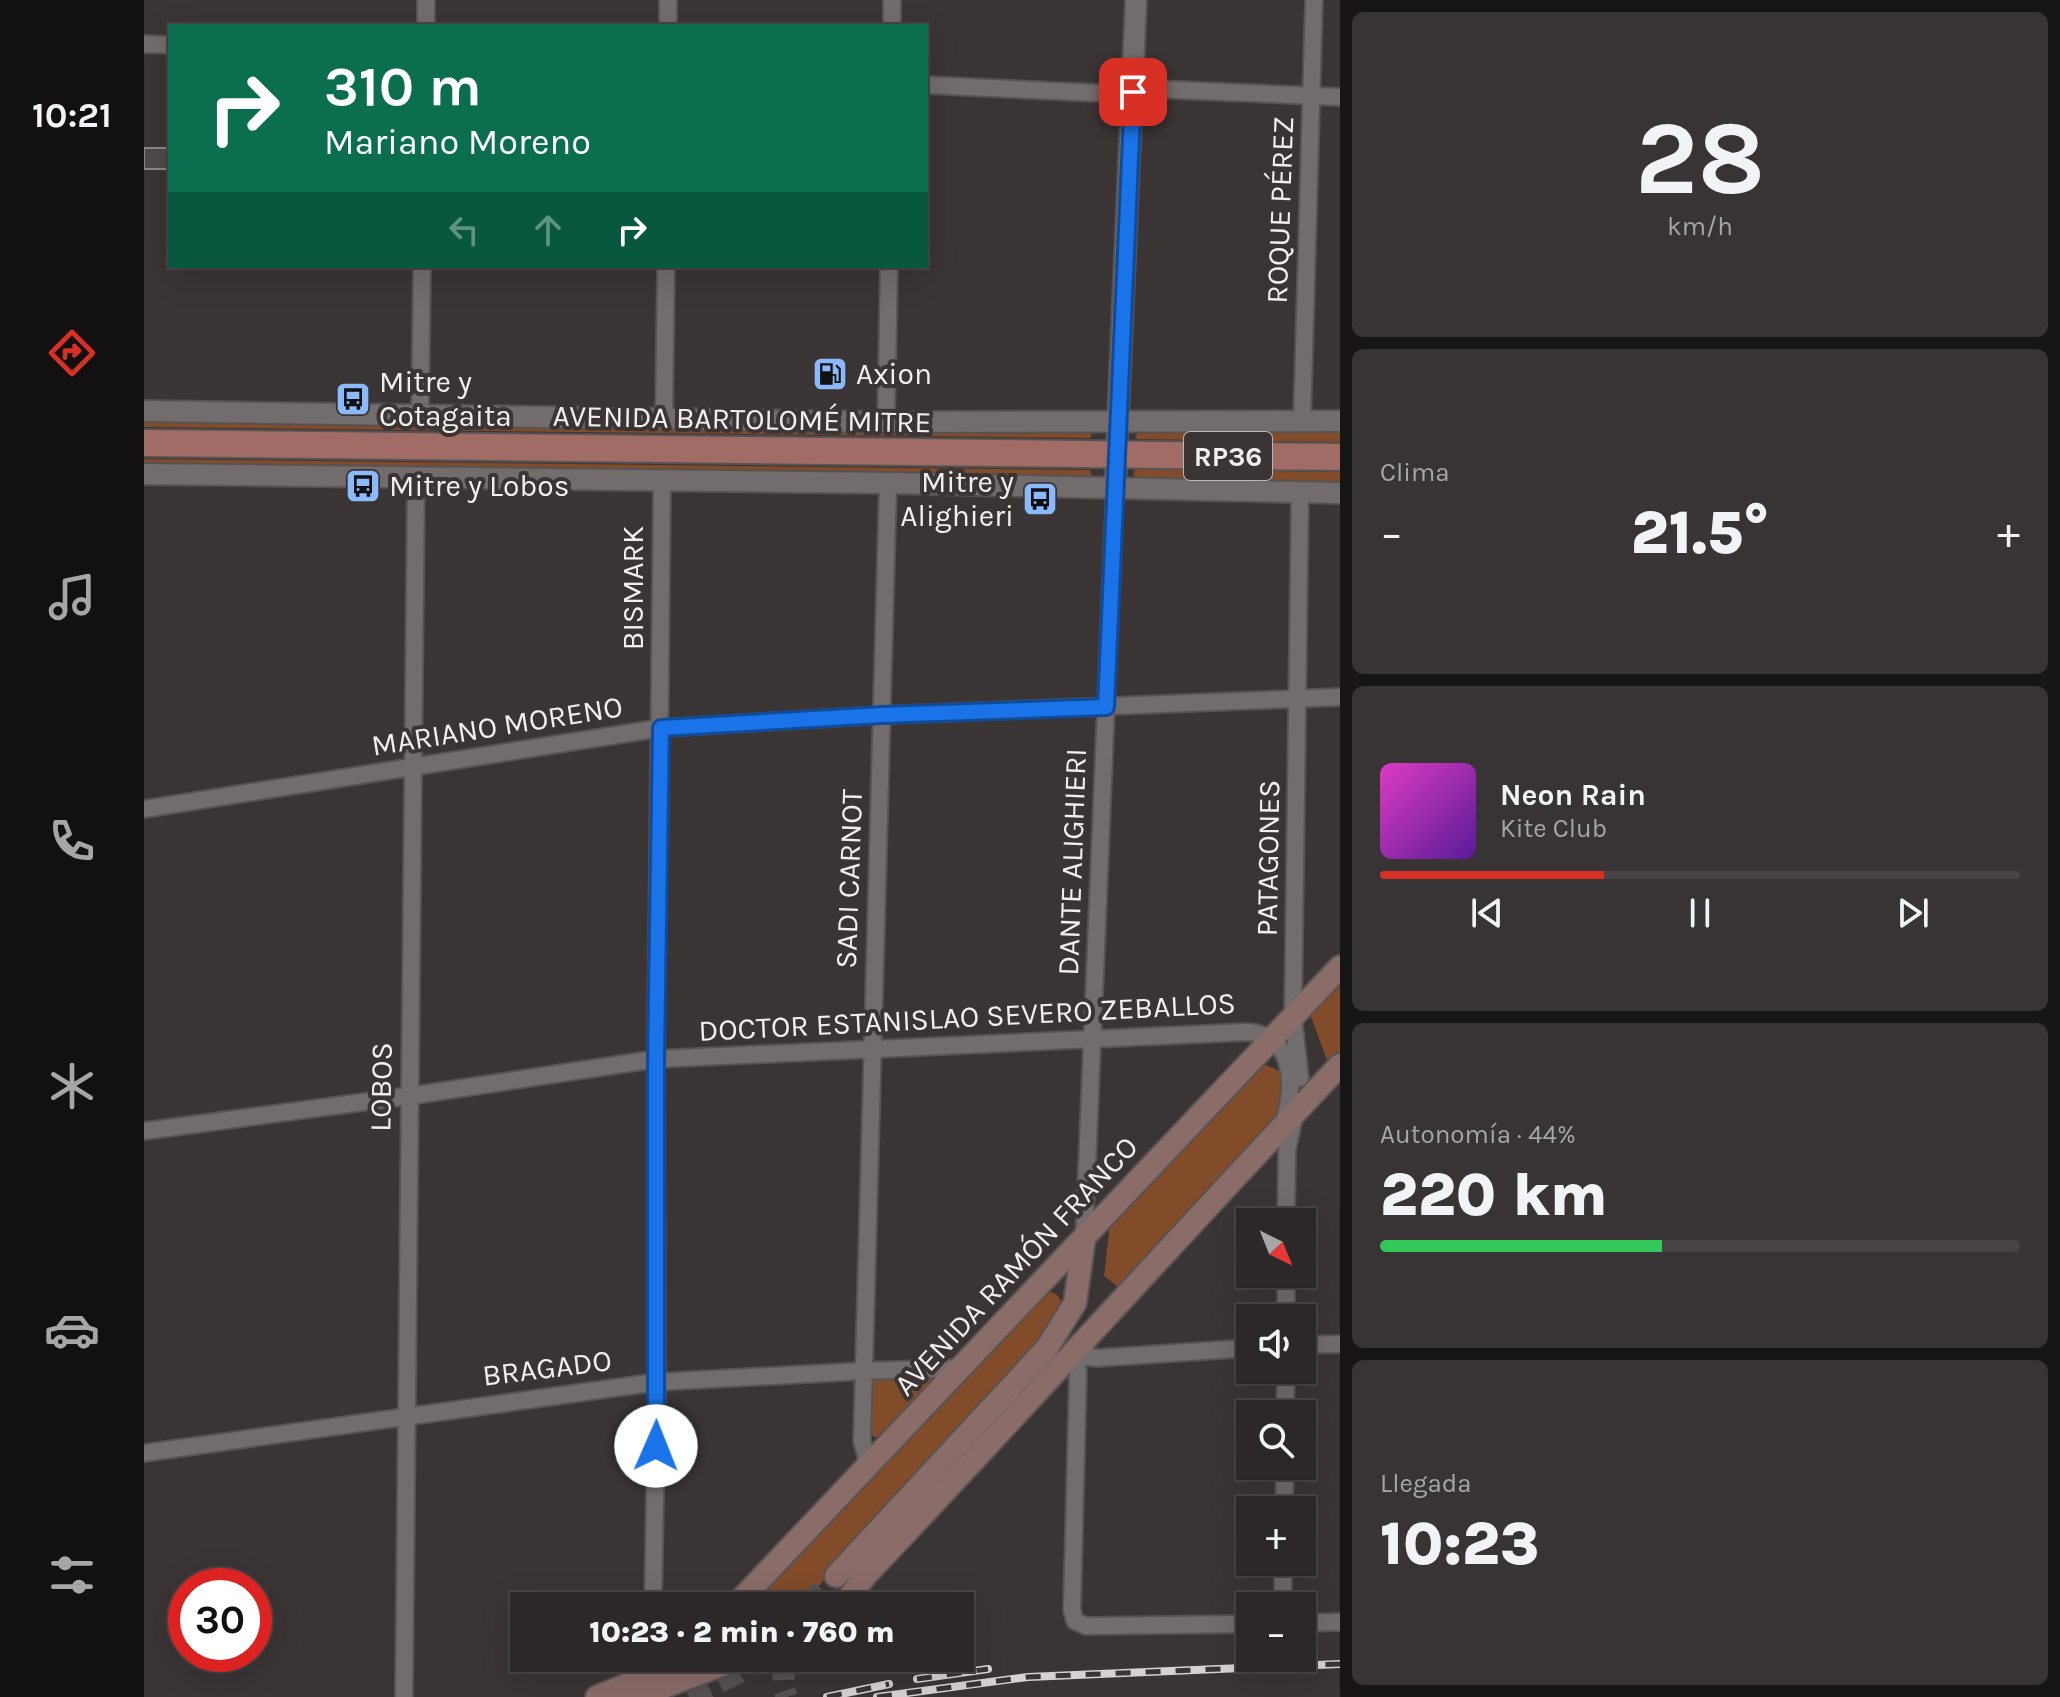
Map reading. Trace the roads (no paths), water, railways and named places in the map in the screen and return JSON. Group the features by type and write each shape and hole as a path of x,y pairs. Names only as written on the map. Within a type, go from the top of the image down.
{"main road":[{"name":"AVENIDA BARTOLOMÉ MITRE","path":"144,443 1340,457"},
{"name":"AVENIDA RAMÓN FRANCO","path":"748,1592 1340,967"},
{"path":"853,1592 1340,1065"},
{"path":"1084,1239 1075,1303 1047,1348 840,1577 1086,1323 1154,1264"},
{"path":"597,1697 658,1672"},
{"path":"637,1697 659,1672"}],"street":[{"path":"426,0 426,24"},
{"path":"668,0 668,24"},
{"path":"892,0 892,24"},
{"path":"1115,488 1136,0"},
{"name":"ROQUE PÉREZ","path":"1302,421 1314,0"},
{"path":"144,44 168,45"},
{"path":"928,85 1120,94 1153,89 1340,97"},
{"path":"420,417 422,268"},
{"path":"664,419 666,268"},
{"path":"886,422 889,268"},
{"name":"AVENIDA BARTOLOMÉ MITRE","path":"144,411 886,422 1340,421"},
{"name":"AVENIDA BARTOLOMÉ MITRE","path":"144,474 888,483 1340,493"},
{"name":"LOBOS","path":"404,1697 416,478"},
{"name":"BISMARK","path":"653,1592 662,482"},
{"name":"SADI CARNOT","path":"869,1466 862,1441 888,483"},
{"name":"DANTE ALIGHIERI","path":"1084,1239 1115,488"},
{"name":"PATAGONES","path":"1286,1208 1289,1120 1300,1082 1293,1016 1300,492"},
{"name":"MARIANO MORENO","path":"144,809 661,728 882,715 1340,697"},
{"name":"DOCTOR ESTANISLAO SEVERO ZEBALLOS","path":"144,1131 656,1059 1247,1032 1272,1038 1284,1054 1289,1076 1289,1120"},
{"path":"1316,1345 1340,1344"},
{"path":"1236,1349 1097,1358 1074,1355 1078,1372 1072,1610 1075,1621 1086,1626 1236,1624"},
{"name":"BRAGADO","path":"144,1453 657,1382 960,1368"},
{"path":"1316,1623 1340,1622"}],"tunnel":[{"path":"821,1592 836,1576"},
{"path":"689,1697 739,1672"},
{"path":"783,1672 787,1697"}],"railway":[{"path":"877,1697 1028,1677 1340,1664"},
{"path":"917,1679 988,1669"},
{"path":"827,1697 889,1684"}],"place":[{"name":"Axion","path":"830,374"},
{"name":"Mitre y Cotagaita","path":"353,399"},
{"name":"Mitre y Lobos","path":"363,486"},
{"name":"Mitre y Alighieri","path":"1040,499"}]}
